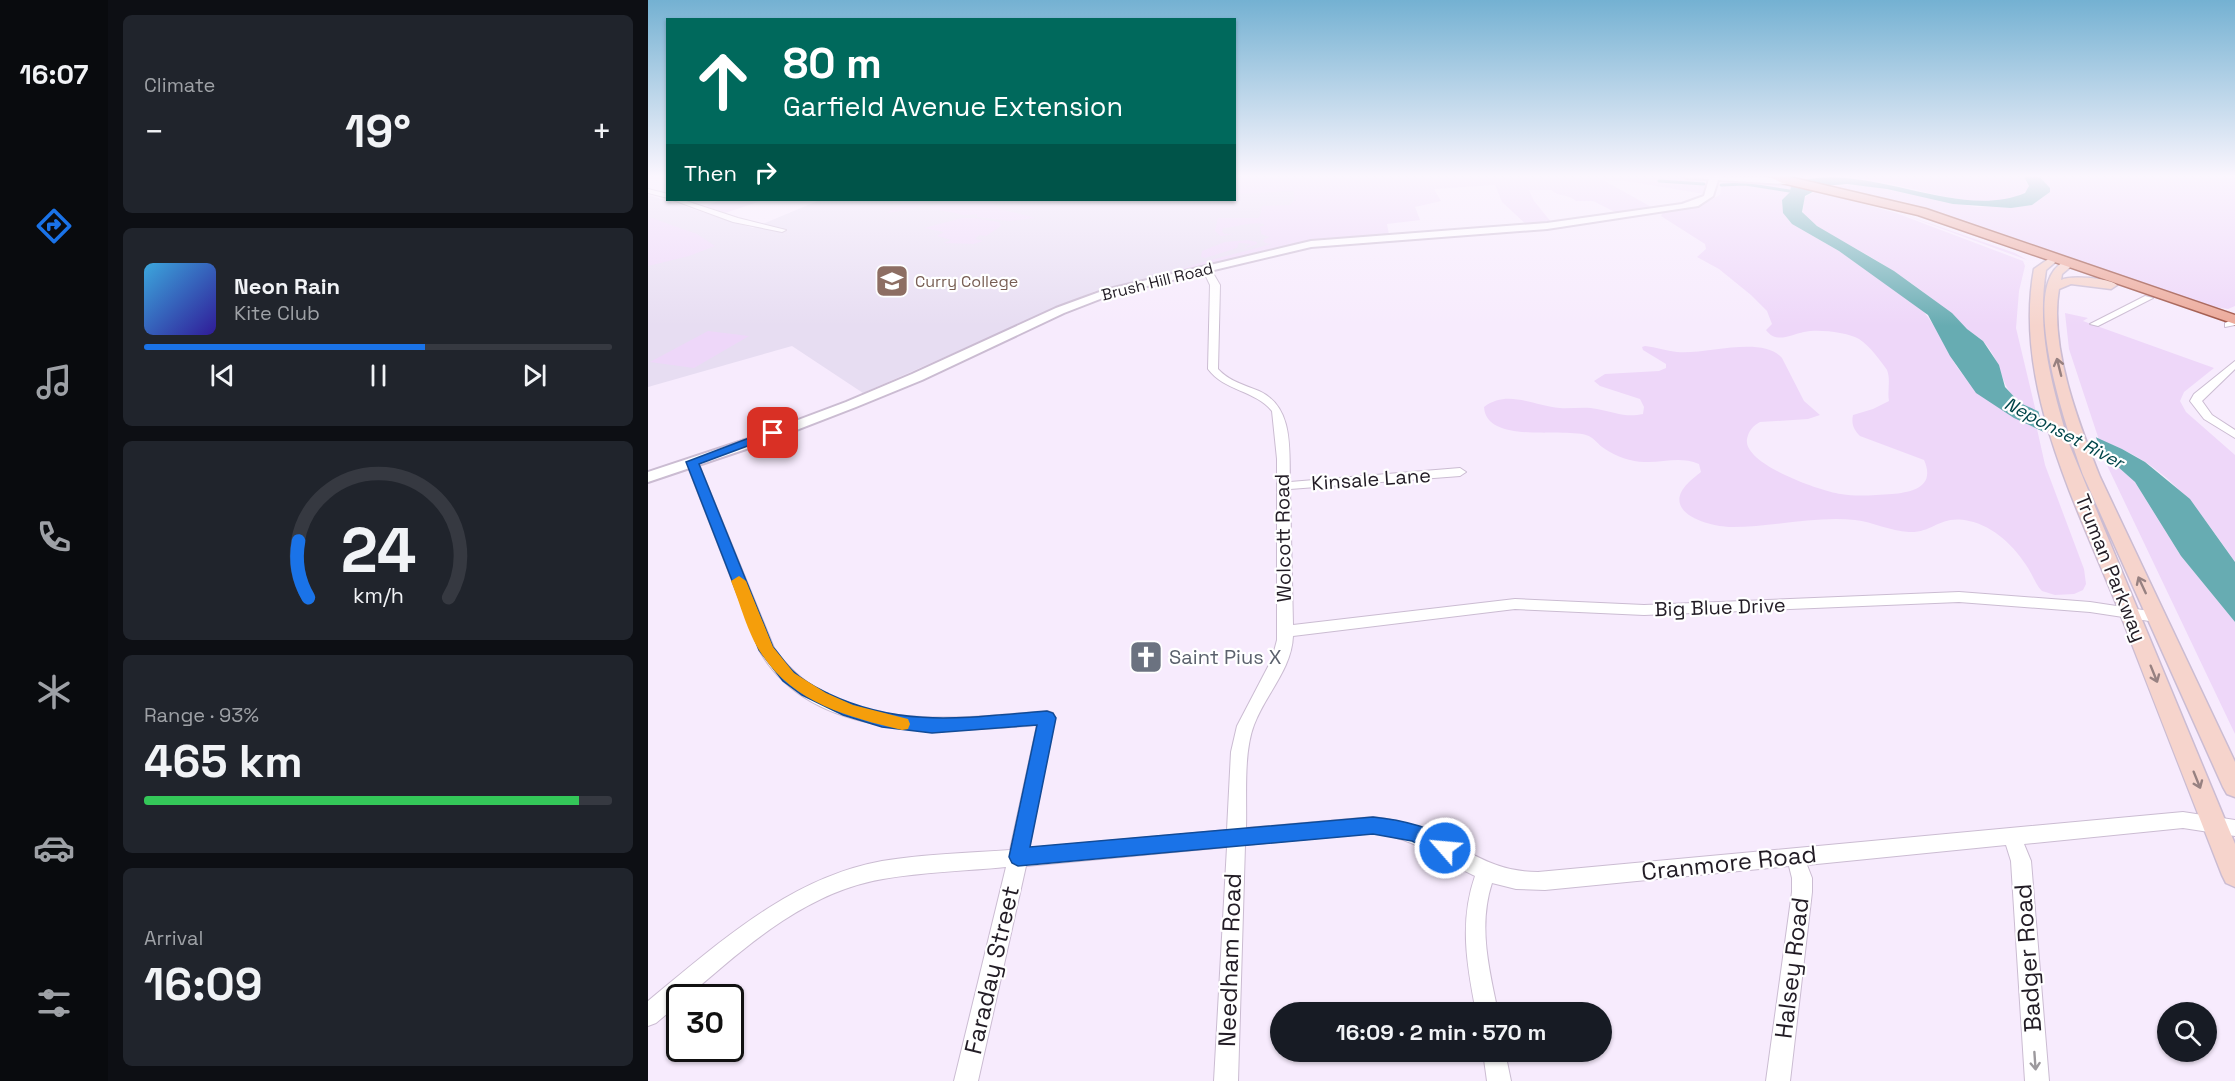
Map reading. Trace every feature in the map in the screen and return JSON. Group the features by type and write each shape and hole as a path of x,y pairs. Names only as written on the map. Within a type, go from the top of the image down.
{"main road":[{"path":"1948,225 2233,323"},
{"path":"2058,262 2148,298 2233,323"},
{"name":"Truman Parkway","path":"2058,262 2052,288 2051,327 2073,423 2083,454 2235,787"},
{"name":"Truman Parkway","path":"2058,262 2039,273 2034,317 2061,444 2129,613 2225,826 2235,875"},
{"path":"2052,288 2070,280 2112,285"}],"street":[{"path":"759,225 782,231"},
{"name":"Brush Hill Road","path":"648,477 891,388 1086,300 1133,285 1311,244 1553,225"},
{"name":"Wolcott Road","path":"1206,268 1215,285 1213,369 1227,382 1264,398 1277,411 1281,426 1285,631 1280,659 1250,714 1242,738 1235,838"},
{"path":"2095,324 2148,298"},
{"path":"2235,364 2198,396 2196,401 2208,417 2235,435"},
{"name":"Faraday Street","path":"692,462 766,650 780,668 798,684 849,710 899,723 932,726 1047,718 1018,857 966,1081"},
{"name":"Kinsale Lane","path":"1282,486 1460,472"},
{"name":"Big Blue Drive","path":"1285,631 1515,604 1635,611 1959,597 2156,617"},
{"name":"Cranmore Road","path":"648,1015 771,916 819,888 852,876 883,870 1363,826 1384,826 1426,838 1486,872 1514,880 1545,881 2183,820 2225,826"},
{"name":"Badger Road","path":"2012,837 2021,861 2037,1081"},
{"name":"Needham Road","path":"1226,1081 1235,838"},
{"name":"Halsey Road","path":"1778,1081 1802,892 1802,878 1795,856"},
{"path":"1485,1002 1473,928 1477,898 1486,872"},
{"path":"1496,1062 1499,1081"}],"shaded area":[{"name":"Curry College","path":"648,225 745,225 753,228 759,225 1334,225 1331,239 1277,248 1095,291 863,393 792,346 648,387"},
{"path":"648,225 673,225 697,234 715,246 689,256 648,266"},
{"path":"934,225 1001,226 986,236 979,235 975,239 983,241 974,244 944,243 951,240 937,236 944,232 924,228"},
{"path":"1216,225 1240,225 1223,228 1224,234 1234,234 1221,236 1215,231"},
{"path":"1387,225 1389,235 1291,245 1176,271 1272,244 1265,243 1263,240 1270,237 1261,234 1260,226"},
{"path":"1676,225 1795,225 1839,251 1917,305 1932,323 1966,379 1999,407 2037,429 2045,465 2084,569 2086,584 2083,590 2074,594 2055,595 2042,591 2023,560 2010,545 1987,528 1969,521 1951,520 1918,532 1895,530 1862,521 1840,519 1747,527 1710,524 1683,510 1679,499 1689,482 1701,472 1699,464 1678,460 1634,461 1609,452 1586,435 1511,430 1497,426 1488,419 1484,407 1502,399 1521,400 1550,407 1597,409 1625,415 1643,414 1644,407 1640,399 1600,386 1594,381 1605,374 1659,371 1666,368 1666,364 1643,350 1642,347 1645,346 1677,352 1761,348 1773,351 1782,358 1804,401 1820,415 1808,419 1760,422 1753,427 1747,439 1749,448 1757,458 1769,467 1801,482 1841,494 1860,496 1892,494 1907,492 1920,486 1927,476 1924,460 1860,436 1854,427 1853,415 1889,401 1887,370 1871,349 1859,339 1832,332 1810,331 1779,338 1774,337 1766,330 1772,324 1767,311 1719,269 1697,257 1706,249 1705,244"},
{"path":"1816,225 1929,225 2023,261 2025,266 2019,291 2016,328 2036,412 2014,397 1991,351 1981,340 1908,281"},
{"path":"1933,225 2015,253 2027,260"},
{"path":"1955,225 2235,225 2235,306 2228,309 2208,306 2074,261"},
{"path":"1248,240 1257,242 1257,244 1243,249 1252,244 1239,243 1237,248 1205,258 1201,257 1202,251 1225,242"},
{"path":"2065,313 2088,318 2083,321 2214,368 2184,392 2180,401 2186,412 2235,455 2235,562 2193,505 2162,474 2123,450 2099,440 2069,349"},
{"path":"708,331 749,336 694,368 650,362"},
{"path":"2105,461 2117,466 2135,482 2181,556 2235,622 2235,734"}],"water":[{"name":"Neponset River","path":"1795,225 1816,225 1894,271 1952,313 1967,329 1983,341 1999,365 2005,387 2020,403 2122,449 2145,462 2190,499 2235,562 2235,622 2181,556 2135,482 2117,466 2014,418 1976,393 1950,356 1928,315 1839,251"}],"pier":[{"path":"2038,409 2095,435 2107,465 2044,436"}],"slow traffic":[{"path":"739,581 766,650 788,677 834,704 865,716 902,724"}],"place":[{"name":"Curry College","path":"892,281"},
{"name":"Saint Pius X","path":"1146,657"}],"route":[{"path":"773,433 692,462 766,650 788,677 798,684 834,704 865,716 917,726 948,726 1047,718 1018,857 1373,825 1416,834 1445,848"}]}
